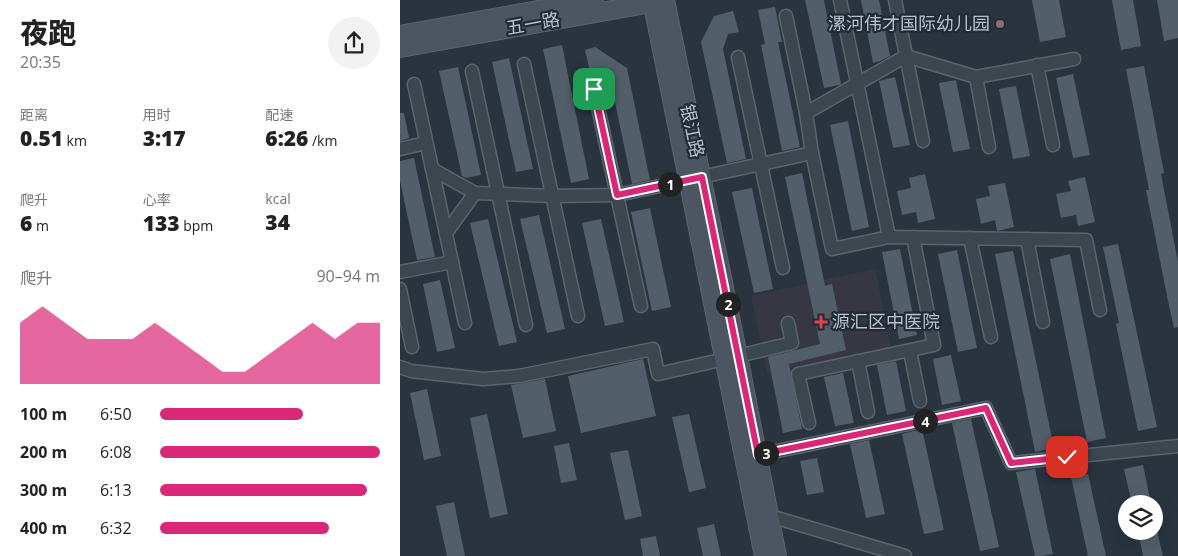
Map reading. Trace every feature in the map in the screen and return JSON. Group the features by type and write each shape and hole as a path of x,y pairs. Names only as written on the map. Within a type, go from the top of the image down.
{"street":[{"name":"五一路","path":"400,35 594,0"},
{"path":"840,0 889,237"},
{"path":"895,0 923,141"},
{"name":"五一路","path":"400,48 660,1"},
{"name":"银江路","path":"660,1 751,456 764,556"},
{"path":"786,16 832,249 889,237 1086,240 1100,310"},
{"path":"806,113 906,56 976,77 1074,59"},
{"path":"738,57 783,268"},
{"path":"524,64 578,316"},
{"path":"1037,65 1053,145"},
{"path":"472,71 526,325"},
{"path":"976,77 989,147"},
{"path":"414,84 465,323"},
{"path":"594,89 641,306"},
{"path":"400,148 426,143"},
{"path":"432,169 475,193 552,196 617,195 812,153"},
{"path":"446,233 475,193"},
{"path":"809,423 798,374 934,345 913,237"},
{"path":"970,238 991,337"},
{"path":"1027,239 1043,322"},
{"path":"400,272 452,262"},
{"path":"400,289 412,347"},
{"path":"400,367 411,371 483,379 519,376 654,349 658,374 792,344 788,323"},
{"path":"910,351 920,401"},
{"path":"858,362 868,412"},
{"path":"751,456 986,408 1011,463 1178,446"},
{"name":"银江路","path":"751,456 770,516 777,556"},
{"path":"770,516 905,556"}],"shaded area":[{"name":"源汇区中医院","path":"875,269 891,348 767,373 751,296"}],"building":[{"path":"805,0 824,0 841,84 839,85 824,88"},
{"path":"861,0 879,0 890,56 873,63"},
{"path":"1032,0 1059,0 1066,37 1040,42"},
{"path":"1112,0 1133,0 1141,46 1121,50"},
{"path":"1157,0 1178,0 1178,38 1164,41"},
{"path":"775,7 782,42 778,42 800,147 782,151 761,45 765,44 758,10"},
{"path":"733,11 739,32 728,34 723,49 746,159 727,163 701,42 714,16"},
{"path":"562,45 589,179 571,183 543,49"},
{"path":"595,47 627,68 650,180 632,184 610,78 589,68 585,50"},
{"path":"509,58 533,169 516,172 492,62"},
{"path":"1144,66 1164,173 1161,174 1178,262 1178,327 1174,328 1146,190 1149,190 1126,69"},
{"path":"458,67 481,175 466,178 462,176 439,71"},
{"path":"1073,74 1090,155 1073,158 1056,78"},
{"path":"895,77 910,145 893,148 879,81"},
{"path":"956,80 970,149 953,152 939,83"},
{"path":"1016,86 1030,156 1013,159 999,89"},
{"path":"400,113 404,113 409,138 400,141"},
{"path":"848,121 869,227 852,231 830,125"},
{"path":"414,158 435,257 417,260 400,181 400,161"},
{"path":"802,173 825,286 832,284 846,350 789,364 802,429 783,433 768,357 820,344 785,177"},
{"path":"925,174 935,219 918,223 916,212 902,215 897,191 911,188 909,178"},
{"path":"1085,177 1095,222 1078,226 1076,215 1061,218 1056,194 1071,191 1068,181"},
{"path":"1005,183 1014,227 997,231 995,220 981,224 976,199 990,196 988,186"},
{"path":"752,188 773,289 754,293 732,192"},
{"path":"650,208 671,307 652,311 631,212"},
{"path":"539,215 565,329 547,333 520,219"},
{"path":"488,219 517,342 499,346 470,223"},
{"path":"601,219 624,322 605,326 582,223"},
{"path":"1118,244 1157,427 1138,431 1116,324 1119,323 1103,247"},
{"path":"900,249 917,335 899,339 882,252"},
{"path":"957,250 977,348 958,352 938,254"},
{"path":"1013,251 1054,448 1035,452 995,254"},
{"path":"1070,254 1106,438 1087,442 1050,259"},
{"path":"440,280 455,348 437,352 423,284"},
{"path":"951,355 961,401 942,405 933,359"},
{"path":"643,359 656,416 581,433 568,376"},
{"path":"896,361 906,411 887,415 877,365"},
{"path":"843,373 854,423 835,426 824,377"},
{"path":"545,379 556,431 523,438 511,385"},
{"path":"427,389 441,456 424,460 410,393"},
{"path":"487,414 508,514 490,518 470,418"},
{"path":"689,414 706,488 689,492 672,417"},
{"path":"971,419 999,547 980,551 952,423"},
{"path":"922,429 944,530 924,534 902,434"},
{"path":"869,440 885,514 866,518 850,444"},
{"path":"569,443 577,480 561,483 554,446"},
{"path":"628,450 642,516 625,520 610,453"},
{"path":"817,458 824,492 807,495 800,461"},
{"path":"1143,465 1149,495 1130,495 1124,469"},
{"path":"1035,469 1053,554 1042,556 1035,556 1016,472"},
{"path":"1088,474 1106,556 1088,556 1071,477"},
{"path":"454,502 465,556 447,556 436,506"},
{"path":"714,524 721,556 703,556 697,528"},
{"path":"656,536 660,556 643,556 640,539"},
{"path":"1140,540 1159,540 1163,556 1143,556"}],"place":[{"name":"漯河伟才国际幼儿园","path":"1000,24"},
{"name":"源汇区中医院","path":"821,322"}],"route":[{"path":"594,89 617,195 702,177 758,455 986,408 1011,463 1067,457"}]}
